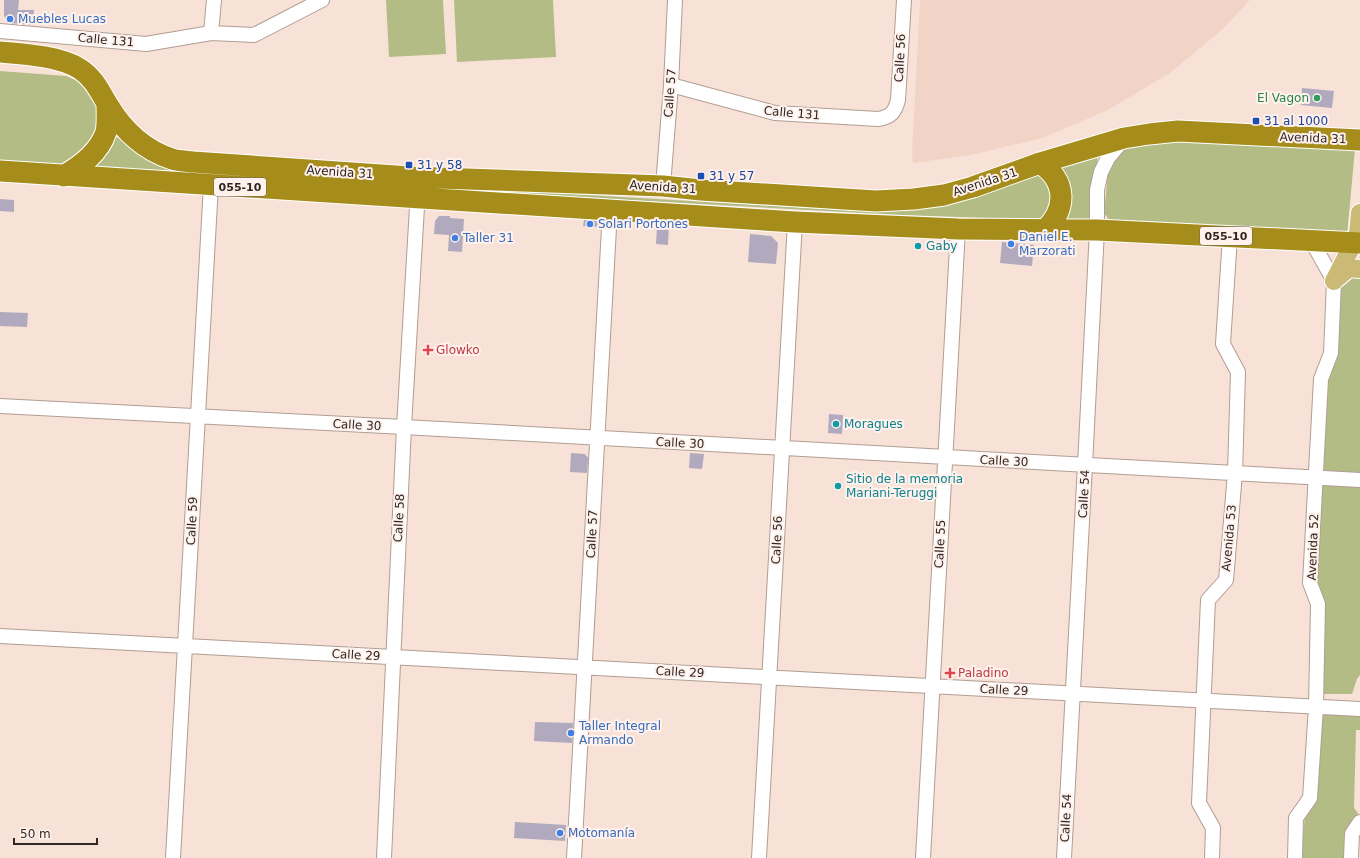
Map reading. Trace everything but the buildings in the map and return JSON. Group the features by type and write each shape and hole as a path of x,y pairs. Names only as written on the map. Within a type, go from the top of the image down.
{"highway":[{"name":"Avenida 31","path":"0,52 63,61 80,70 96,85 117,120 131,136 156,153 173,159 193,162 610,210 795,222 958,229 1097,230 1357,243"},
{"path":"63,176 88,160 98,148 106,132 108,117 107,104"},
{"name":"Avenida 31","path":"0,172 211,185 418,188 664,186 701,190 876,201 914,199 944,195 973,187 1040,163 1124,138 1149,134 1178,131 1360,140"},
{"path":"1040,163 1048,168 1054,175 1061,193 1061,203 1058,214 1053,223 1045,230"}],"main road":[{"name":"Avenida 52","path":"1334,281 1357,243 1360,213"},
{"path":"1334,281 1349,268 1360,269"}],"street":[{"path":"211,33 214,0"},
{"name":"Calle 131","path":"0,31 146,44 211,33 254,35 322,0"},
{"name":"Calle 57","path":"664,186 675,0"},
{"name":"Calle 56","path":"890,114 896,109 898,100 904,0"},
{"name":"Calle 131","path":"671,85 775,113 878,119 886,117 890,114"},
{"name":"Calle 54","path":"1064,858 1097,230 1097,190 1101,172 1108,158 1124,138"},
{"name":"Calle 59","path":"173,858 211,185"},
{"name":"Calle 58","path":"384,858 404,427 418,188"},
{"name":"Calle 57","path":"574,858 610,210"},
{"name":"Calle 56","path":"759,858 795,222"},
{"name":"Calle 55","path":"923,858 958,229"},
{"name":"Avenida 53","path":"1212,858 1213,828 1199,803 1208,600 1226,580 1235,473 1238,372 1223,344 1230,236"},
{"path":"1311,240 1334,281"},
{"name":"Avenida 52","path":"1295,858 1296,818 1310,798 1316,707 1318,604 1310,583 1321,379 1331,353 1334,281"},
{"name":"Calle 30","path":"0,406 1360,480"},
{"name":"Calle 29","path":"0,636 1360,709"},
{"path":"1351,858 1352,834 1360,822"}],"shaded area":[{"path":"920,0 1250,0 1224,28 1170,73 1108,110 1042,138 971,155 913,163 912,153"}],"green space":[{"path":"386,0 443,0 446,54 389,57"},
{"path":"454,0 553,0 556,57 457,62"},
{"path":"0,71 66,76 78,81 85,87 97,106 99,119 92,144 64,165 0,164"},
{"path":"114,136 121,139 134,151 146,158 175,170 419,188 96,167 96,163"},
{"path":"1157,141 1355,149 1347,236 1115,228 1104,213 1108,173 1121,149"},
{"path":"1098,155 1089,224 1060,222 1065,214 1066,176 1060,165"},
{"path":"1043,172 1053,185 1053,211 1046,220 900,215 460,191 487,189 862,211 936,205 987,193"},
{"path":"1360,275 1360,474 1321,473 1326,377 1336,361 1341,278"},
{"path":"1321,486 1360,486 1360,675 1357,679 1352,694 1321,694 1325,601 1315,580"},
{"path":"1321,711 1360,711 1360,730 1356,730 1354,808 1358,813 1345,858 1301,858 1305,814"}],"place":[{"name":"Muebles Lucas","path":"10,19"},
{"name":"El Vagon","path":"1317,98"},
{"name":"31 al 1000","path":"1256,121"},
{"name":"31 y 58","path":"409,165"},
{"name":"31 y 57","path":"701,176"},
{"name":"Solari Portones","path":"590,224"},
{"name":"Taller 31","path":"455,238"},
{"name":"Daniel E. Marzorati","path":"1011,244"},
{"name":"Gaby","path":"918,246"},
{"name":"Glowko","path":"428,350"},
{"name":"Moragues","path":"836,424"},
{"name":"Sitio de la memoria Mariani-Teruggi","path":"838,486"},
{"name":"Paladino","path":"950,673"},
{"name":"Taller Integral Armando","path":"571,733"},
{"name":"Motomanía","path":"560,833"}]}
